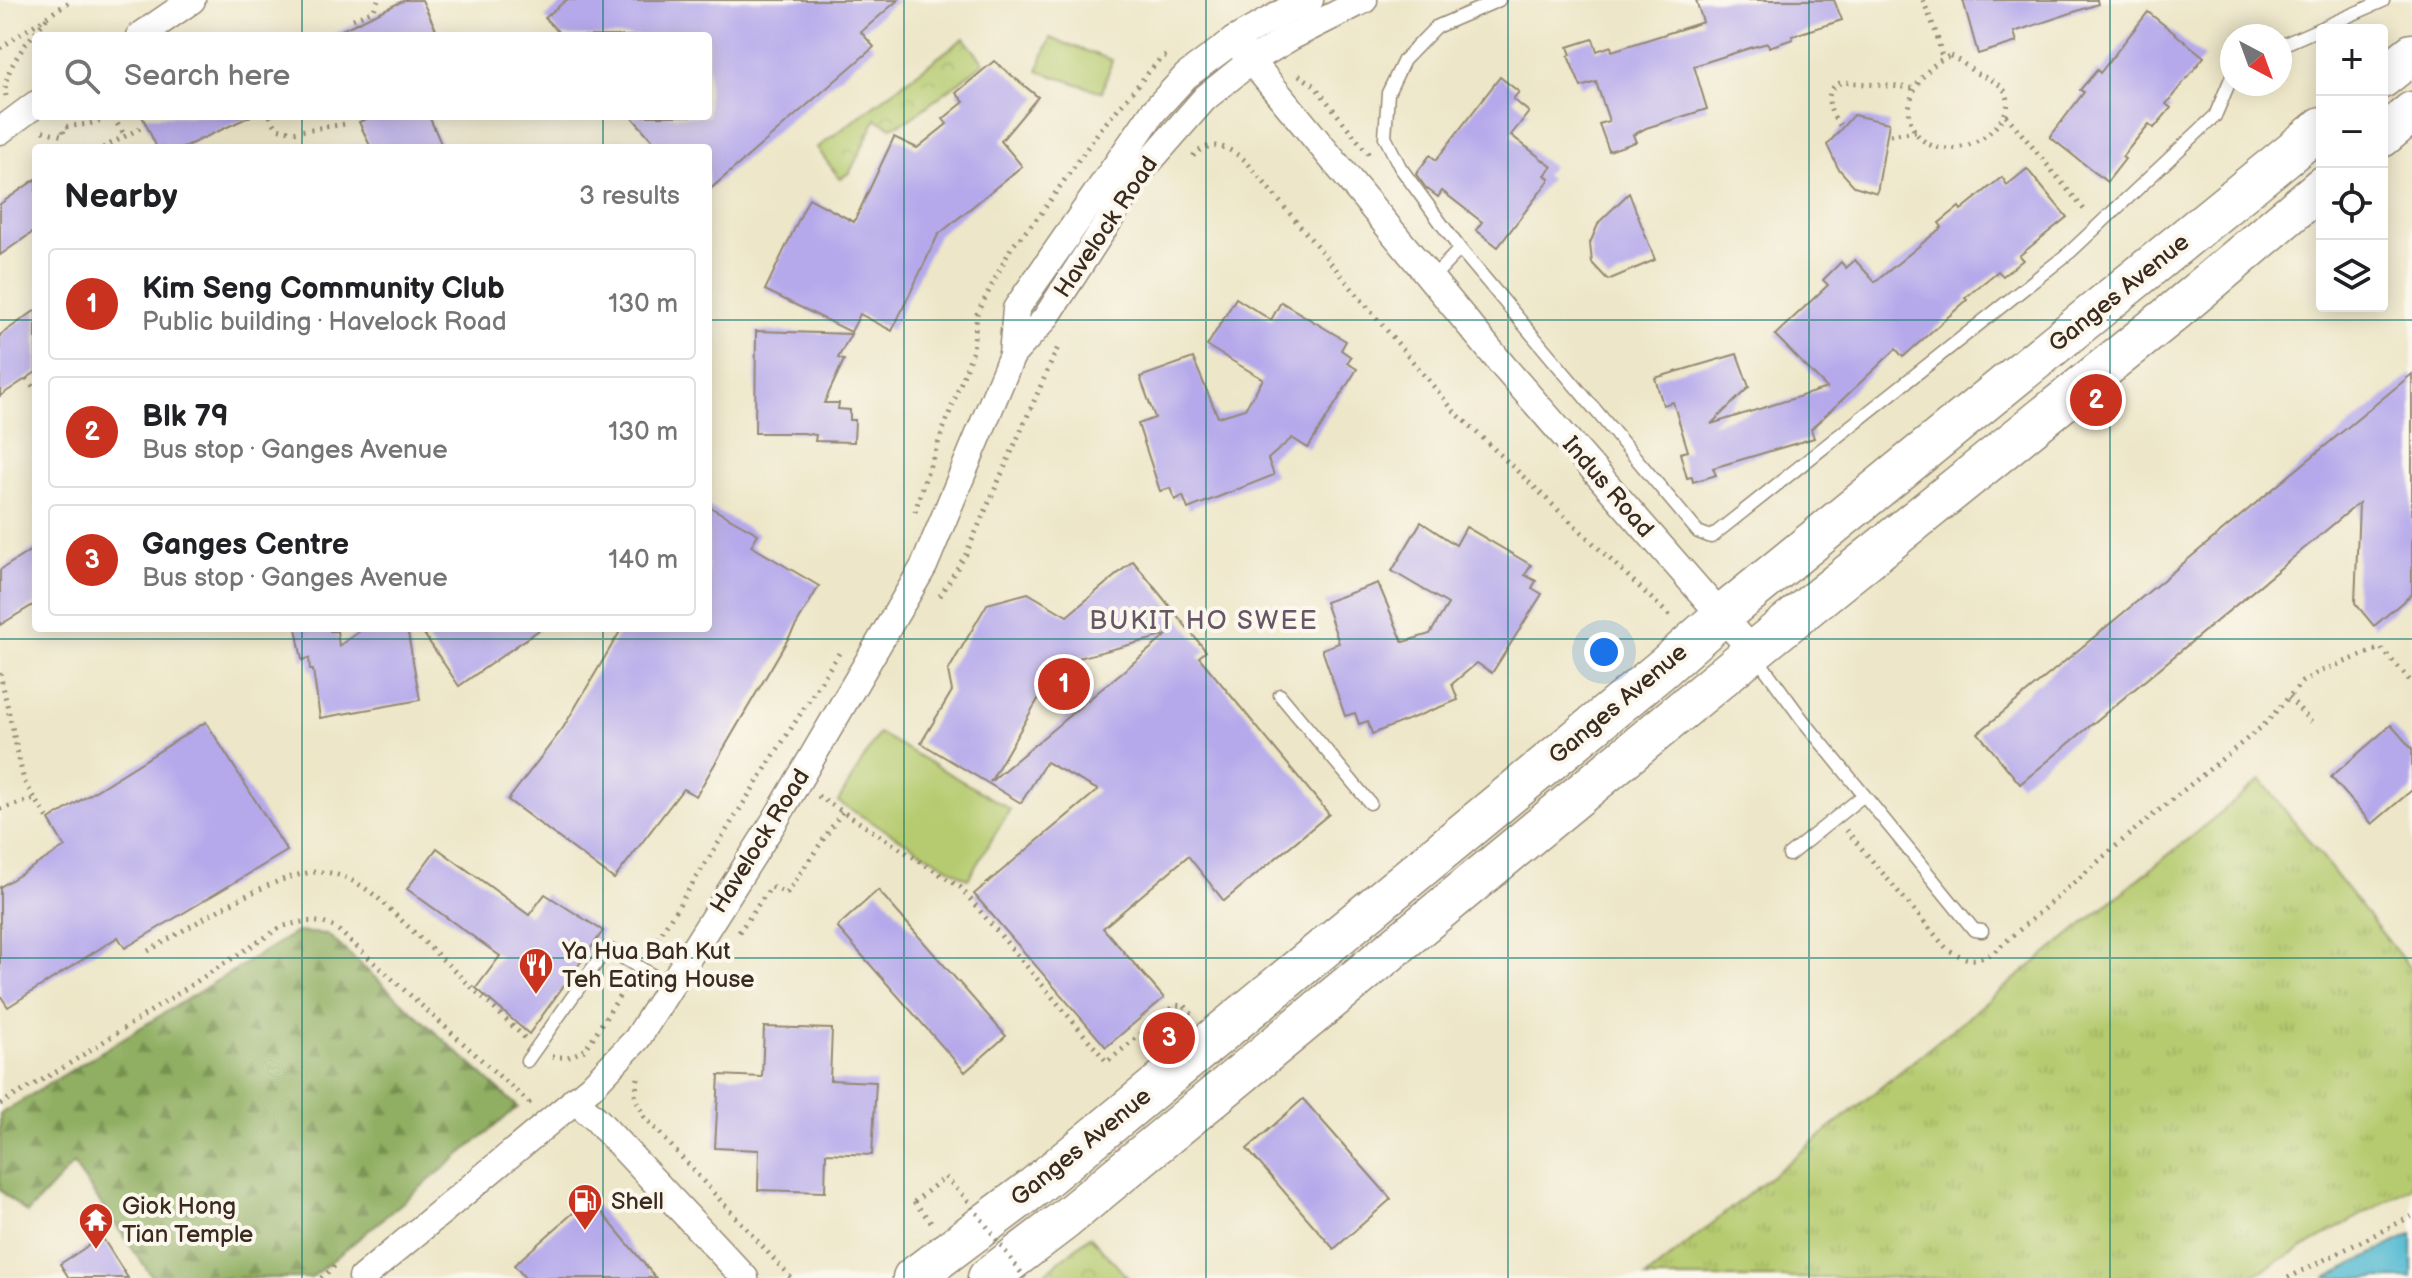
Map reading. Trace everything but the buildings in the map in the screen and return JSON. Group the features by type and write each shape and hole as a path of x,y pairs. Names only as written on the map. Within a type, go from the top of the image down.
{"main road":[{"path":"2388,73 2412,54"},
{"path":"2388,132 2412,112"},
{"name":"Ganges Avenue","path":"913,1278 1033,1188 1722,616 2316,132"},
{"name":"Ganges Avenue","path":"988,1278 1063,1221 1753,652 2134,345 2316,192"}],"street":[{"path":"146,32 192,0"},
{"name":"Havelock Road","path":"362,1278 574,1100 637,1039 770,828 924,566 1012,355 1016,309 1153,112 1186,76 1234,40 1310,0"},
{"name":"Havelock Road","path":"1012,355 1045,319 1141,171 1205,98 1251,61 1364,0"},
{"name":"Indus Road","path":"1234,40 1514,379 1753,652"},
{"path":"574,1100 595,1118 745,1278"}],"lane":[{"path":"1499,0 1436,27 1404,60 1388,93 1385,137 1400,167 1460,249 1698,532 1711,537 2058,262 2215,116 2224,96"},
{"path":"2292,41 2383,1"},
{"path":"1431,279 1460,249"},
{"name":"Indus Road","path":"1753,652 1802,719 1974,930 1982,931"},
{"path":"1280,695 1370,803"},
{"path":"1789,855 1864,795"},
{"path":"527,1061 607,948 670,986"}],"path":[{"path":"0,48 72,0"},
{"path":"353,19 374,10 378,0"},
{"path":"1923,0 1937,35 1942,58"},
{"path":"37,32 47,18"},
{"path":"32,39 9,71 4,89 20,121 63,136 64,127 103,120"},
{"path":"1950,56 2000,85 2007,101 2006,115 1994,130 1975,142 1949,149 1931,147 1910,118 1908,100 1913,88 1942,58 1950,56"},
{"path":"1840,125 1832,116 1829,106 1830,91 1835,84 1843,82 1913,88"},
{"path":"2006,115 2098,226"},
{"path":"115,120 125,136"},
{"path":"272,120 277,128 293,132 345,124"},
{"path":"110,144 146,125"},
{"path":"1890,135 1917,131"},
{"path":"1215,145 1227,145 1246,161 1454,411 1661,608 1673,618 1682,619"},
{"path":"933,608 966,554 1059,344"},
{"path":"27,378 32,385"},
{"path":"915,514 923,484"},
{"path":"148,951 282,877 321,872 354,880 377,897 536,1049 555,1059 585,1050 844,645"},
{"path":"1835,818 1947,949 1965,959 1981,960 2256,732 2302,682 2319,672 2381,648 2412,683"},
{"path":"0,673 24,781 49,820"},
{"path":"2289,697 2311,722"},
{"path":"826,783 818,797 960,887 1107,1062 1176,1005 1185,1006 1195,1018"},
{"path":"0,809 35,799"},
{"path":"735,937 771,887 787,893 842,812"},
{"path":"0,1104 61,1069 281,927 320,920 336,928 529,1103"},
{"path":"639,1075 635,1096 644,1116 791,1278"},
{"path":"934,1225 914,1202 945,1177 966,1198 1025,1278"},
{"path":"2288,1278 2412,1216"}],"green space":[{"path":"964,38 984,63 910,119 892,127 876,119 850,172 840,179 817,148"},
{"path":"1050,38 1112,60 1102,92 1038,71"},
{"path":"879,733 1010,809 968,879 838,802"},
{"path":"2261,780 2412,971 2412,1187 2248,1278 1645,1278"},
{"path":"296,932 327,934 518,1107 311,1278 153,1278 73,1164 27,1213 0,1190 0,1114"},
{"path":"1090,1236 1128,1278 1039,1278"}],"water":[{"path":"2412,1234 2412,1278 2325,1278"}],"place":[{"name":"Blk 79","path":"2096,400"},
{"name":"Kim Seng Community Club","path":"1064,684"},
{"name":"Ya Hua Bah Kut Teh Eating House","path":"536,996"},
{"name":"Ganges Centre","path":"1169,1038"},
{"name":"Shell","path":"585,1232"},
{"name":"Giok Hong Tian Temple","path":"96,1251"}],"district":[{"name":"BUKIT HO SWEE","path":"1204,621"}]}
